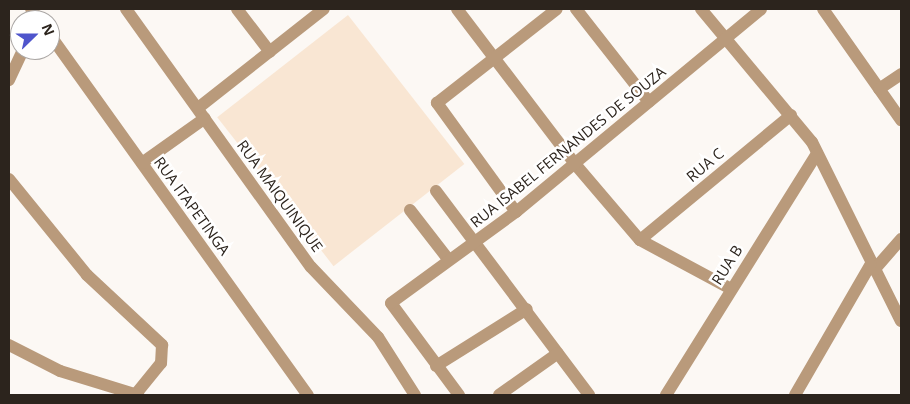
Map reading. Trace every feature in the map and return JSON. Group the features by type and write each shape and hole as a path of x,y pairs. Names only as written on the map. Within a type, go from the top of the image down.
{"street":[{"name":"RUA MAIQUINIQUE","path":"126,9 311,267 378,337 415,395"},
{"path":"237,9 270,52"},
{"path":"142,163 270,52 324,9"},
{"path":"457,9 575,164 640,240 731,289"},
{"path":"516,212 437,107 439,99 557,9"},
{"path":"576,9 649,102"},
{"path":"701,9 724,39 791,115 817,153 872,267 901,321"},
{"name":"RUA ISABEL FERNANDES DE SOUZA","path":"436,366 391,303 448,259 476,243 516,212 761,9"},
{"path":"823,9 901,120"},
{"name":"RUA ITAPETINGA","path":"60,49 308,395"},
{"path":"9,80 18,60"},
{"path":"879,89 901,74"},
{"name":"RUA C","path":"640,240 791,115"},
{"name":"RUA B","path":"666,395 817,153"},
{"path":"9,179 87,275 162,345 161,363 137,395 60,371 9,345"},
{"path":"436,191 589,395"},
{"path":"410,210 448,259"},
{"path":"795,395 872,267 901,239"},
{"path":"459,395 436,366 526,309"},
{"path":"499,395 558,353"}],"shaded area":[{"path":"348,15 464,164 334,266 217,117"}]}
